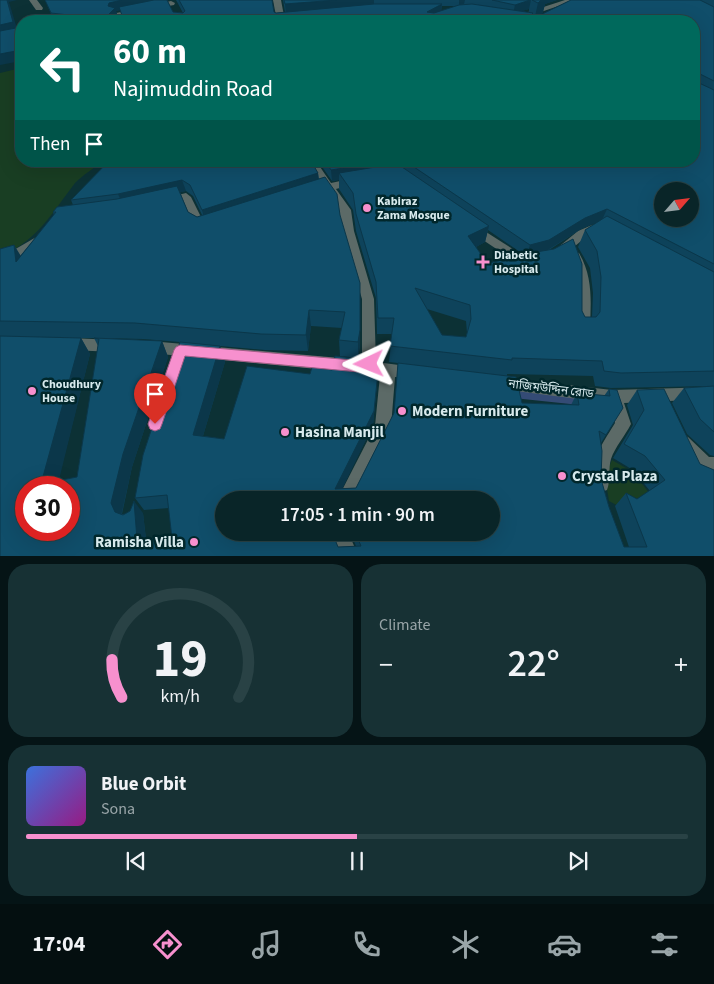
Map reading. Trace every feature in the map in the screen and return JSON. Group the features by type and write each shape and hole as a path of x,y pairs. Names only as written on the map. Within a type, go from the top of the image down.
{"street":[{"path":"33,0 39,8"},
{"path":"277,0 280,15"},
{"path":"533,15 572,0"},
{"path":"116,14 172,4"},
{"path":"317,167 345,210 348,231 368,299 370,367"},
{"path":"307,195 330,187 367,179"},
{"path":"154,205 186,196 201,228 218,222"},
{"path":"463,220 524,263 536,264"},
{"path":"550,260 582,234 595,227 601,226 609,230"},
{"path":"0,263 34,244 47,231"},
{"path":"568,245 582,268 585,293 583,327"},
{"path":"58,344 143,347 178,357 370,367 427,375"},
{"path":"350,491 383,427 388,370"},
{"name":"নাজিমউদ্দিন রোড","path":"485,382 614,396 714,393"},
{"path":"658,395 666,412"},
{"path":"603,502 600,476 604,455 623,424 614,396"},
{"path":"714,465 706,465 676,436 694,471 714,480"},
{"path":"343,541 350,556"}],"green space":[{"path":"15,69 15,167 95,167 75,183 35,234 0,257 0,73"},
{"path":"612,460 633,472 649,493 635,515 609,501 605,477"}],"building":[{"path":"0,0 7,0 13,22 0,25"},
{"path":"45,0 122,0 109,3 108,6 115,8 108,15 51,13"},
{"path":"154,0 167,0 173,12 183,13 185,11 179,0 272,0 274,12 276,13 374,4 442,4 427,12 434,13 459,5 472,4 533,13 531,15 122,15 119,7"},
{"path":"284,0 337,0 285,4"},
{"path":"492,0 530,0 515,5"},
{"path":"571,0 700,0 714,7 714,81 700,74 700,15 540,15"},
{"path":"15,28 15,51 0,54 0,31"},
{"path":"700,83 714,90 714,264 607,209 585,218 549,240 530,245 414,167 700,167"},
{"path":"103,167 314,167 318,173 202,210 190,185 182,180 118,194 71,200"},
{"path":"329,167 350,167 331,170"},
{"path":"376,167 402,167 489,226 468,236 488,264 525,250 536,252 554,249 573,239 582,264 582,311 585,317 596,317 600,312 601,277 597,251 585,230 607,216 714,272 714,371 621,373 604,371 602,361 512,358 512,360 390,346 394,318 378,318 376,282 356,214 353,193 339,173","holes":["415,288 470,305 471,319 466,337 442,335"]},
{"path":"325,177 337,194 340,215 360,283 360,330 358,342 339,340 345,312 309,310 306,335 261,334 135,323 0,321 0,249 14,245 16,262 56,212 53,212 57,207 117,199 177,186 188,212 197,217"},
{"path":"0,336 81,338 43,476 15,476 15,541 80,541 80,476 77,476 99,339 94,338 162,341 123,454 111,503 115,512 123,515 130,511 134,501 137,539 172,538 167,495 135,498 143,455 180,342 220,346 193,435 224,439 247,366 310,374 312,367 332,370 335,356 379,362 374,411 335,489 356,488 394,413 398,363 516,377 522,403 579,405 577,393 610,396 609,389 617,390 623,408 606,435 599,431 602,451 601,479 624,547 647,547 626,493 637,499 665,480 645,456 624,444 644,410 637,390 664,389 700,464 714,470 714,556 0,556"},
{"path":"714,386 714,432 700,419 684,388"}],"waterway":[{"path":"514,394 580,401"}],"place":[{"name":"Kabiraz Zama Mosque","path":"367,208"},
{"name":"Diabetic Hospital","path":"483,262"},
{"name":"Choudhury House","path":"32,391"},
{"name":"Modern Furniture","path":"402,411"},
{"name":"Hasina Manjil","path":"285,432"},
{"name":"Crystal Plaza","path":"562,476"},
{"name":"Ramisha Villa","path":"194,542"}],"route":[{"path":"155,424 180,350 370,367 369,364"}]}
